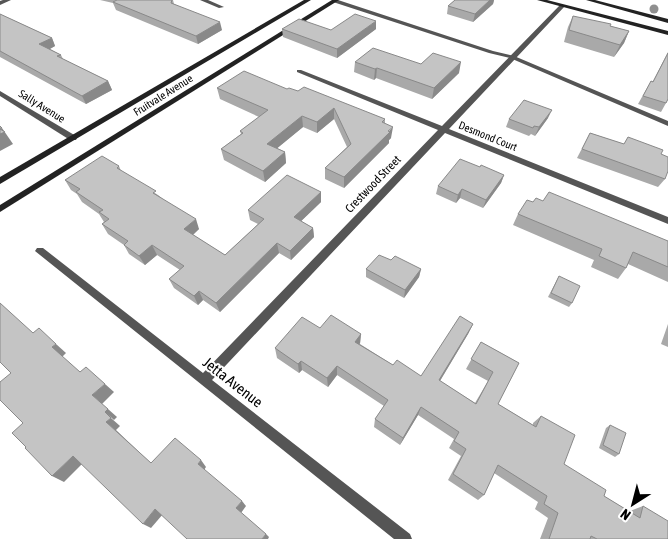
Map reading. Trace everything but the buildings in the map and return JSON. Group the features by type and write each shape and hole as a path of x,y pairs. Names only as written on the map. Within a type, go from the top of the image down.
{"main road":[{"name":"Fruitvale Avenue","path":"0,181 308,0"},
{"name":"Fruitvale Avenue","path":"0,209 336,0"},
{"path":"540,0 668,33"},
{"path":"589,0 668,21"}],"street":[{"path":"0,3 8,0"},
{"path":"203,0 221,7"},
{"path":"336,0 491,52 512,57 668,124"},
{"name":"Crestwood Street","path":"204,380 442,129 562,6"},
{"name":"Desmond Court","path":"299,71 668,222"},
{"name":"Sally Avenue","path":"0,93 73,138"},
{"name":"Jetta Avenue","path":"40,251 405,539"}]}
